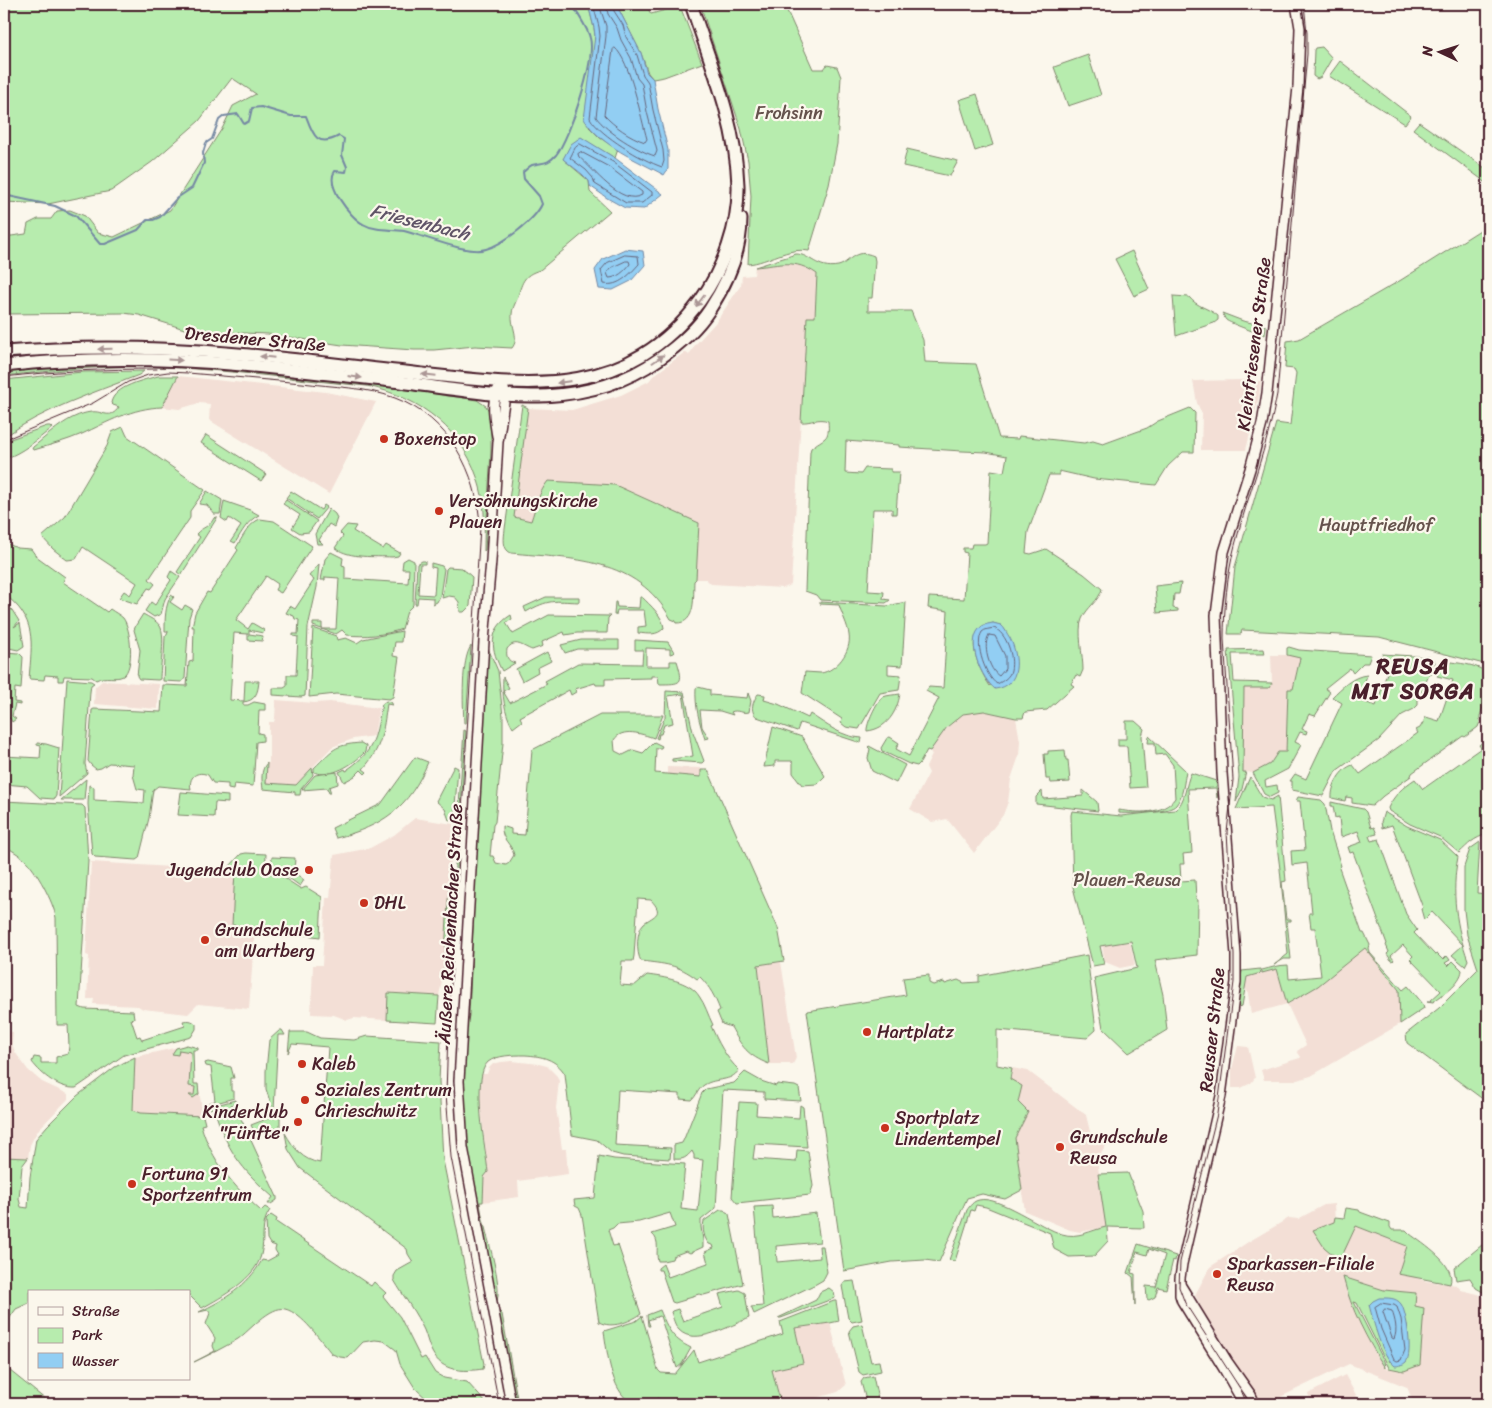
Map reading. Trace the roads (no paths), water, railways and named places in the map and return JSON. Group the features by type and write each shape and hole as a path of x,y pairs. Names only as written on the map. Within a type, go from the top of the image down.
{"main road":[{"path":"4,366 49,361 115,358 206,362 329,374 500,395 559,396 601,387 631,376 677,346 696,328 707,314 726,281 736,253 741,224 737,165 731,131 724,103 691,4"},
{"path":"503,382 560,382 595,375 630,361 660,342 690,314 715,278 730,239 738,199"},
{"name":"Dresdener Straße","path":"4,352 68,349 166,349 240,354 503,382"}],"street":[{"name":"Kleinfriesener Straße","path":"1222,773 1216,615 1224,552 1250,469 1266,402 1298,87 1300,28 1296,4"},
{"path":"500,395 503,382"},
{"name":"Äußere Reichenbacher Straße","path":"500,395 494,411 498,442 484,642 459,1081 463,1147 511,1404"},
{"name":"Reusaer Straße","path":"1181,1286 1182,1264 1218,1114 1236,982 1236,955 1222,773"},
{"path":"1181,1286 1180,1295 1182,1301 1244,1404"},
{"path":"1181,1286 1199,1318 1251,1395 1255,1404"}],"water":[{"path":"588,4 616,4 641,53 647,73 653,79 668,150 668,169 664,175 610,145 591,129 584,119 595,36"},
{"path":"581,137 615,158 663,194 644,209 625,208 607,198 590,186 589,181 582,174 563,159 571,144"},
{"path":"625,249 643,251 645,265 631,281 613,290 599,289 595,270 603,259"},
{"path":"993,623 1001,625 1005,629 1013,645 1016,661 1014,676 1010,682 1004,687 995,689 985,678 981,670 977,661 974,643 975,635 979,629 984,625"},
{"path":"1379,1298 1397,1300 1403,1309 1408,1333 1409,1351 1408,1358 1403,1364 1395,1366 1382,1347 1369,1305"}],"waterway":[{"name":"Friesenbach","path":"4,195 55,206 76,216 100,244 105,244 138,230 147,220 160,217 177,198 192,188 204,163 203,153 206,143 212,139 219,120 224,116 238,114 244,124 249,121 252,108 261,107 291,116 306,116 314,134 321,140 326,141 339,136 344,139 342,155 347,167 346,172 335,171 333,184 340,200 352,215 363,224 378,229 404,231 469,249 478,250 493,247 501,243 533,217 542,204 539,196 524,179 523,172 531,166 547,162 556,155 568,132 586,80 591,48 590,38 585,25 572,4"}],"tram line":[{"path":"1247,1404 1241,1390 1185,1303 1179,1287 1180,1262 1217,1114 1234,982 1227,832 1233,780 1224,639 1225,604 1235,545 1263,451 1277,394 1307,54 1304,4"},
{"path":"4,377 118,369 157,369"},
{"path":"4,440 93,403 128,382 148,375 168,372 302,383 384,394 414,407 431,419 445,433 457,450 473,487 480,527 448,1032 446,1094 451,1157 499,1404"}],"place":[{"name":"Boxenstop","path":"384,439"},
{"name":"Versöhnungskirche Plauen","path":"439,511"},
{"name":"Jugendclub Oase","path":"309,870"},
{"name":"DHL","path":"364,903"},
{"name":"Grundschule am Wartberg","path":"205,940"},
{"name":"Hartplatz","path":"867,1032"},
{"name":"Kaleb","path":"302,1064"},
{"name":"Soziales Zentrum Chrieschwitz","path":"305,1100"},
{"name":"Kinderklub \"Fünfte\"","path":"298,1122"},
{"name":"Sportplatz Lindentempel","path":"885,1128"},
{"name":"Grundschule Reusa","path":"1060,1147"},
{"name":"Fortuna 91 Sportzentrum","path":"132,1184"},
{"name":"Sparkassen-Filiale Reusa","path":"1217,1274"}],"district":[{"name":"REUSA MIT SORGA","path":"1413,678"}],"park label":[{"name":"Frohsinn","path":"789,113"},
{"name":"Hauptfriedhof","path":"1376,525"},
{"name":"Plauen-Reusa","path":"1127,880"}]}
